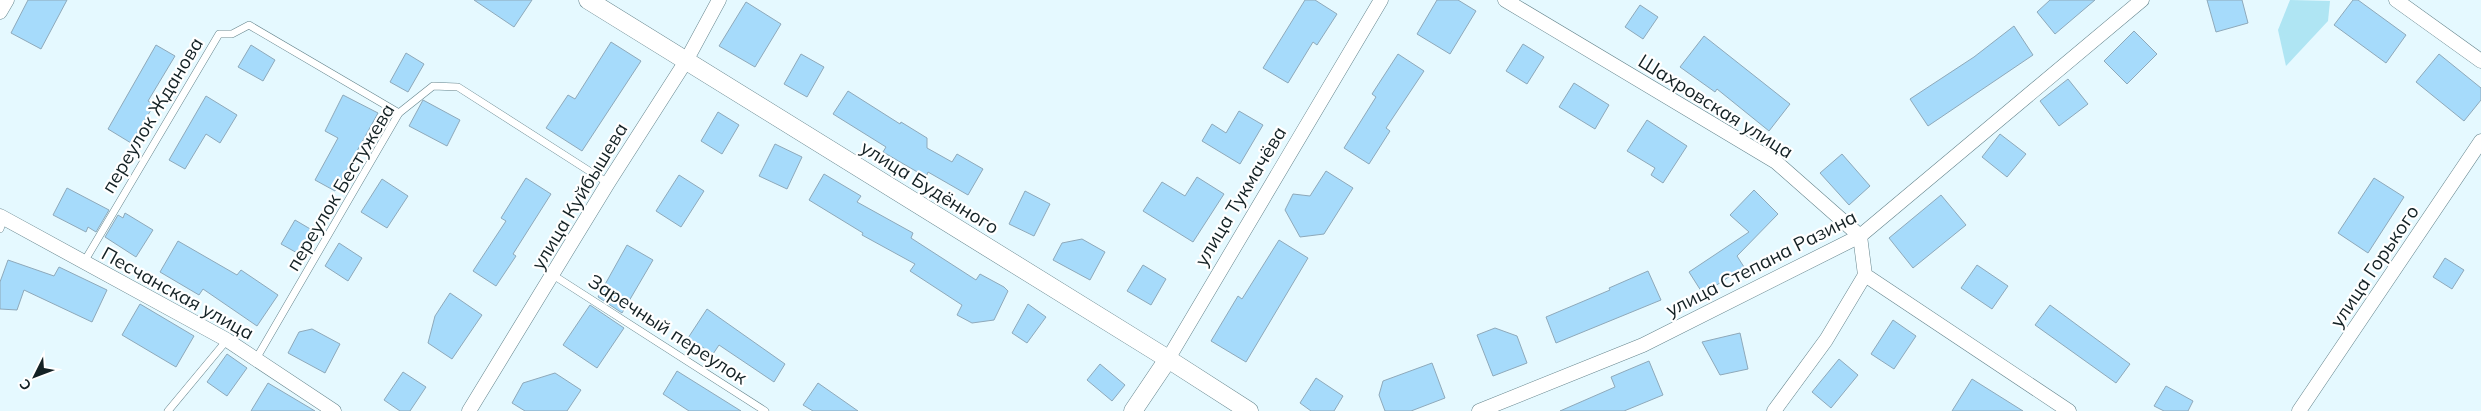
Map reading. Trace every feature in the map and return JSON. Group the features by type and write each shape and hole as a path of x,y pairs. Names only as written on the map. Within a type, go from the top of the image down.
{"street":[{"path":"0,12 7,0"},
{"name":"улица Будённого","path":"588,0 1249,411"},
{"name":"улица Куйбышева","path":"470,411 608,183 686,61 719,0"},
{"name":"улица Тукмачёва","path":"1133,411 1168,359 1381,0"},
{"name":"Шахровская улица","path":"1505,0 1776,162 1860,236"},
{"path":"2396,0 2481,61"},
{"name":"улица Степана Разина","path":"1479,411 1643,345 1860,236 2138,1"},
{"name":"улица Горького","path":"2299,411 2481,141"},
{"name":"Песчанская улица","path":"1,221 84,262 227,340 334,411"},
{"path":"1774,411 1826,340 1865,275 1860,236"},
{"path":"1865,275 2069,411"}],"lane":[{"name":"переулок Жданова","path":"84,262 219,34 232,34 249,25 400,113"},
{"name":"переулок Бестужева","path":"256,359 400,113 433,86 458,87 608,183"},
{"name":"Заречный переулок","path":"554,275 765,411"},
{"path":"168,411 227,340"}],"shaded area":[{"path":"2290,0 2330,1 2328,21 2286,66 2278,30"}],"building":[{"path":"28,0 67,0 41,49 11,33"},
{"path":"474,0 532,0 514,27"},
{"path":"1305,0 1315,0 1337,14 1317,45 1313,42 1288,83 1263,68"},
{"path":"1437,0 1458,0 1476,11 1450,54 1417,34"},
{"path":"2050,0 2095,0 2055,34 2037,12"},
{"path":"2207,0 2242,0 2248,23 2216,32"},
{"path":"2353,0 2358,0 2406,35 2386,63 2334,25"},
{"path":"746,2 781,24 755,67 719,46"},
{"path":"1640,5 1658,17 1643,39 1625,27"},
{"path":"2014,26 2033,55 1928,126 1910,99 1974,57"},
{"path":"2134,31 2157,54 2127,84 2104,61"},
{"path":"1704,36 1790,104 1769,131 1717,89 1715,92 1680,67"},
{"path":"611,42 641,61 582,151 546,128 568,95 575,99"},
{"path":"1523,44 1544,57 1527,84 1506,71"},
{"path":"156,45 175,56 148,101 154,105 131,143 108,129"},
{"path":"251,45 275,60 263,81 238,67"},
{"path":"406,53 424,64 408,92 390,82"},
{"path":"801,54 824,67 807,97 784,84"},
{"path":"1398,54 1424,71 1386,128 1390,131 1369,164 1344,148 1376,97 1372,94"},
{"path":"2439,54 2481,88 2481,100 2464,121 2416,82"},
{"path":"2068,79 2088,104 2059,126 2040,101"},
{"path":"1574,83 1609,105 1595,129 1559,107"},
{"path":"848,91 900,124 901,122 927,138 927,148 952,162 957,154 983,169 968,195 928,172 926,177 883,152 886,147 833,114"},
{"path":"343,95 378,113 335,191 315,180 338,138 325,131"},
{"path":"206,96 237,115 220,143 206,134 185,169 169,160"},
{"path":"423,100 460,120 447,146 409,126"},
{"path":"1239,111 1263,125 1240,164 1202,141 1212,124 1226,133"},
{"path":"718,112 739,125 722,154 701,141"},
{"path":"1647,120 1687,146 1663,183 1651,175 1655,168 1627,151"},
{"path":"2000,134 2026,154 2007,177 1982,157"},
{"path":"775,144 802,157 787,189 759,176"},
{"path":"1842,154 1870,186 1849,205 1820,173"},
{"path":"1326,171 1353,188 1324,234 1300,237 1285,210 1293,194 1310,196"},
{"path":"824,174 861,196 857,202 913,233 911,238 976,280 980,274 1004,287 1008,291 994,320 972,323 957,315 962,305 910,271 915,264 862,235 863,233 809,200"},
{"path":"679,175 704,191 681,227 656,211"},
{"path":"1197,177 1224,194 1193,242 1143,211 1162,182 1185,196"},
{"path":"526,178 551,194 513,254 516,256 496,286 473,271 506,221 501,218"},
{"path":"2374,178 2404,197 2368,253 2338,233"},
{"path":"382,179 408,196 387,228 361,212"},
{"path":"67,188 109,210 96,232 88,227 86,232 53,215"},
{"path":"1754,190 1778,214 1737,256 1744,267 1703,294 1689,272 1749,232 1730,215"},
{"path":"1025,191 1050,204 1034,236 1009,224"},
{"path":"1941,195 1966,225 1913,268 1889,238"},
{"path":"125,213 153,230 136,257 105,237 118,215 123,218"},
{"path":"295,220 312,230 299,254 281,244"},
{"path":"1082,239 1105,252 1090,280 1053,260 1062,243"},
{"path":"1279,240 1308,258 1246,362 1211,341 1238,296 1242,299"},
{"path":"178,241 237,275 241,270 278,295 257,326 203,289 199,295 160,272"},
{"path":"339,243 362,258 348,281 325,266"},
{"path":"627,245 653,260 622,313 598,297"},
{"path":"2445,258 2464,270 2452,289 2433,277"},
{"path":"8,260 54,276 59,267 107,290 92,322 24,290 17,310 0,309 0,282"},
{"path":"1143,265 1166,279 1151,305 1127,291"},
{"path":"1977,265 2008,286 1992,309 1961,288"},
{"path":"1648,271 1661,300 1556,343 1546,317 1610,290 1609,288"},
{"path":"450,293 482,315 452,359 428,343 435,316"},
{"path":"140,304 194,336 176,367 122,335"},
{"path":"1028,304 1046,317 1027,343 1012,333"},
{"path":"590,305 624,328 597,368 563,345"},
{"path":"2050,305 2130,364 2116,383 2035,325"},
{"path":"707,309 785,364 774,382 719,345 713,354 688,338"},
{"path":"1893,320 1916,336 1894,369 1871,354"},
{"path":"1495,328 1517,336 1527,363 1493,376 1477,335"},
{"path":"312,329 340,344 325,373 288,353 299,332"},
{"path":"1740,333 1748,369 1720,375 1702,342"},
{"path":"227,354 247,368 227,396 207,382"},
{"path":"1839,359 1858,375 1831,408 1812,392"},
{"path":"1649,361 1663,395 1624,411 1560,411 1615,387 1611,377"},
{"path":"1432,363 1445,398 1411,411 1385,411 1379,395 1383,381"},
{"path":"1100,364 1125,385 1112,401 1087,380"},
{"path":"677,371 741,411 689,411 663,394"},
{"path":"403,372 426,387 410,411 400,411 384,400"},
{"path":"555,373 581,390 567,411 525,411 512,403 523,383"},
{"path":"1316,378 1343,396 1334,411 1311,411 1300,403"},
{"path":"1972,379 2023,411 1952,411"},
{"path":"268,383 315,411 251,411"},
{"path":"818,383 858,411 813,411 803,405"},
{"path":"2166,386 2193,401 2188,411 2164,411 2154,406"}]}
